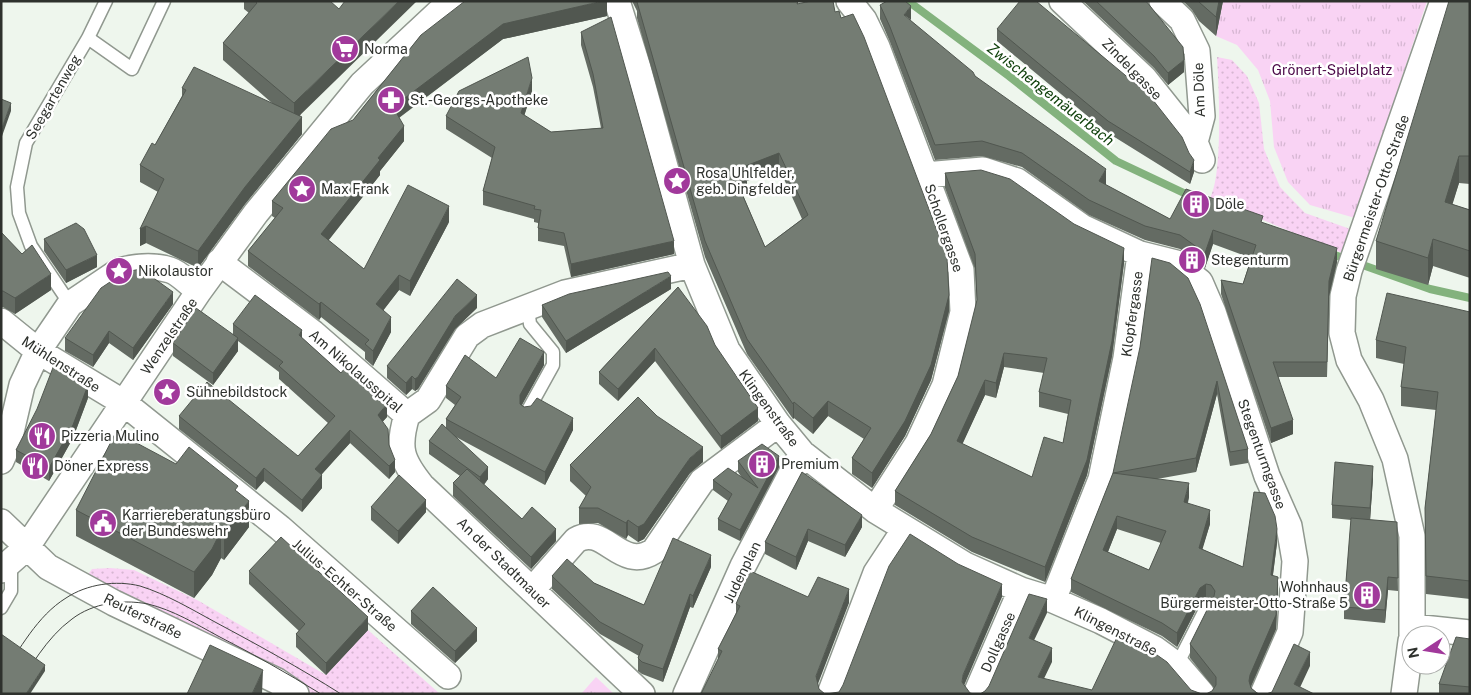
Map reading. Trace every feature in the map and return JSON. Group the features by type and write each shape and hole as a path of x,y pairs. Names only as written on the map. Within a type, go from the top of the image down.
{"street":[{"name":"Wenzelstraße","path":"12,559 124,403 219,262 256,213 362,84 451,1"},
{"name":"Klingenstraße","path":"617,1 638,68 692,265 727,350 778,424 802,452 875,510 904,530 965,565 1021,590 1053,600 1107,624 1155,649 1177,665 1202,694"},
{"name":"Schollergasse","path":"849,1 864,20 877,47 961,270 963,312 945,384 918,443 875,510"},
{"name":"Zindelgasse","path":"1062,1 1144,78 1199,151"},
{"name":"Am Döle","path":"1162,1 1182,20 1197,51 1202,116 1199,151"},
{"name":"Bürgermeister-Otto-Straße","path":"1412,625 1412,536 1395,460 1371,400 1349,360 1342,333 1343,296 1352,264 1444,1"},
{"name":"Klopfergasse","path":"925,175 983,170 1017,181 1082,227 1140,254 1126,358 1101,479 1053,600"},
{"name":"Stegenturmgasse","path":"1140,254 1176,263 1200,282 1213,312 1267,476 1289,526 1295,561 1290,632 1263,694"},
{"name":"Am Nikolausspital","path":"219,262 313,333 407,415 428,400 467,336 482,325 564,293 692,265"},
{"path":"1,461 8,445 22,385 38,351 70,304 119,271 128,269 150,267 171,270 199,291"},
{"name":"Mühlenstraße","path":"1,321 38,351 124,403"},
{"name":"Julius-Echter-Straße","path":"124,403 280,528 448,676"},
{"name":"An der Stadtmauer","path":"407,415 400,438 408,467 422,486 642,694"},
{"path":"532,590 576,540 584,536 595,536 626,555 636,558 644,557 654,551 702,481 778,424"},
{"name":"Judenplan","path":"686,694 743,566 802,452"},
{"name":"Reuterstraße","path":"1,522 12,559 48,567 114,603 277,682 296,694"},
{"path":"830,694 876,573 904,530"},
{"name":"Dollgasse","path":"976,694 1021,590"},
{"path":"1451,633 1470,633"},
{"name":"Bürgermeister-Otto-Straße","path":"1404,694 1407,675"}],"lane":[{"name":"Seegartenweg","path":"70,304 31,246 18,213 17,187 26,144 88,38 106,1"},
{"path":"88,38 132,69 164,1"},
{"path":"527,412 553,365 552,352 530,324 528,308"},
{"path":"1,608 11,591 12,559"},
{"path":"1177,665 1207,606"}],"green space":[{"name":"Grönert-Spielplatz","path":"1223,1 1427,1 1355,218 1310,205 1288,182 1274,147 1270,101 1258,70 1237,45 1216,36"},
{"path":"1217,57 1232,60 1247,76 1259,103 1264,149 1280,187 1305,213 1353,230 1345,254 1210,198 1217,170 1218,151"},
{"path":"92,569 134,570 199,601 326,675 368,630 440,694 309,694 278,674 87,576"},
{"path":"596,677 614,694 581,694"}],"building":[{"path":"255,1 330,1 339,9 345,1 399,1 294,103 223,43 257,3"},
{"path":"465,1 603,1 503,24 393,107 404,126 378,158 380,160 321,234 364,269 408,185 449,206 410,281 399,275 376,304 391,317 373,351 365,344 369,340 321,302 319,304 248,251 283,208 272,201 331,129 353,120 421,35"},
{"path":"798,1 797,4 811,1 833,1 835,12 839,11 841,18 853,14 864,37 947,257 949,295 931,365 905,421 872,473 852,458 871,428 828,401 813,418 794,402 793,404 747,339 705,241 637,2","holes":["779,153 808,215 765,247 736,180 747,176 743,167"]},
{"path":"887,1 905,1 911,6 904,15 973,72 975,76 1106,169 1099,181 1170,219 1186,189 1263,216 1261,222 1337,248 1329,281 1327,362 1273,362 1293,420 1271,428 1221,280 1243,284 1256,245 1213,230 1205,253 1180,235 1145,226 1089,200 1022,153 982,141 935,145 880,5"},
{"path":"1020,1 1036,1 1149,95 1182,137 1194,160 1190,172 1108,121 997,29"},
{"path":"1096,1 1146,1 1183,47 1184,60 1168,73 1154,56"},
{"path":"1219,1 1216,17 1199,2"},
{"path":"1449,1 1470,1 1470,156 1459,156 1445,202 1470,210 1470,251 1433,239 1428,258 1376,241"},
{"path":"611,17 674,241 571,264 564,233 538,228 541,210 534,209 535,206 483,191 495,147 446,116 459,91 528,57 532,78 521,113 551,132 603,128 593,74 581,32"},
{"path":"194,67 302,117 245,187 198,251 146,226 140,229 164,179 140,165 152,143 155,145 186,90 182,88"},
{"path":"1,99 11,103 1,131"},
{"path":"981,170 1010,179 1074,224 1124,248 1112,341 1087,460 1045,567 972,537 895,491 931,434 958,376 977,300 975,254 945,173","holes":["1004,353 1047,358 1039,392 1071,400 1063,443 1044,437 1032,477 957,441 985,380 996,383"]},
{"path":"76,223 84,229 97,255 66,270 44,239"},
{"path":"1,232 22,254 32,245 51,274 15,298 1,291"},
{"path":"1152,258 1170,263 1188,278 1200,304 1248,449 1230,452 1217,381 1196,458 1113,473 1140,347"},
{"path":"141,269 173,292 133,348 109,331 93,355 65,338 101,288 125,272"},
{"path":"668,272 671,276 566,341 542,305 569,294"},
{"path":"457,279 477,295 455,316 418,377 415,379 412,376 406,383 387,366"},
{"path":"678,287 707,326 715,345 758,408 721,436 655,348 618,389 599,372"},
{"path":"1387,293 1470,312 1470,581 1426,576 1425,508 1438,392 1401,387 1406,347 1376,340"},
{"path":"255,295 302,330 299,335 341,373 345,368 359,380 358,382 387,404 378,415 388,429 389,445 395,460 389,466 350,430 315,469 322,475 302,500 264,468 256,478 179,416 207,382 298,456 335,416 279,366 283,362 233,324"},
{"path":"196,308 238,338 213,373 173,343"},
{"path":"520,338 544,352 520,395 520,404 524,407 531,406 537,398 573,418 545,472 446,419 461,397 446,386 465,355 496,378"},
{"path":"54,365 88,385 73,425 49,468 16,450 37,409"},
{"path":"638,397 657,416 703,447 690,458 644,524 638,527 628,520 626,523 598,508 579,508 591,487 570,465"},
{"path":"442,424 488,467 480,477 429,441"},
{"path":"116,432 176,464 189,447 238,486 235,490 249,501 224,534 221,531 212,549 194,572 76,510"},
{"path":"762,444 779,456 740,530 718,519 732,494 713,480 728,468 758,488 738,461"},
{"path":"1335,462 1373,466 1370,508 1332,505"},
{"path":"467,469 522,519 532,507 556,529 531,557 453,483"},
{"path":"802,472 862,515 845,545 808,529 796,557 765,542"},
{"path":"1113,473 1189,483 1184,502 1210,510 1199,548 1243,567 1254,492 1265,493 1275,516 1277,529 1271,575 1278,577 1276,615 1249,681 1251,688 1260,694 1206,694 1212,691 1216,685 1216,677 1190,644 1214,596 1215,591 1211,585 1206,584 1200,588 1177,633 1162,623 1071,579","holes":["1117,516 1166,531 1149,570 1103,550"]},
{"path":"399,475 426,500 398,531 371,507"},
{"path":"1351,518 1397,522 1398,578 1388,577 1385,610 1344,607"},
{"path":"910,534 958,564 1002,584 963,675 962,682 970,693 974,694 826,694 839,692 843,685 889,566"},
{"path":"281,537 368,617 326,663 296,634 305,624 249,571"},
{"path":"673,538 711,555 693,596 690,594 663,669 642,662 638,658 643,645 600,622 552,576 567,559 594,583 644,605"},
{"path":"750,571 808,597 818,577 849,589 816,676 819,689 825,694 701,694 722,651 718,649 740,606 736,604"},
{"path":"433,587 477,628 455,651 411,611"},
{"path":"1029,594 1047,599 1029,638 1052,648 1038,677 1092,690 1119,633 1147,648 1167,662 1191,690 1202,694 980,694 989,686"},
{"path":"1,634 45,665 26,694 1,694"},
{"path":"1456,637 1470,639 1470,687 1439,684 1442,675 1451,675 1451,651"},
{"path":"1294,644 1310,652 1294,684 1314,694 1266,694 1272,692"},
{"path":"210,645 263,670 252,694 187,694"}],"waterway":[{"name":"Zwischengemäuerbach","path":"908,1 1009,76 1116,161 1186,194"},
{"name":"Zwischengemäuerbach","path":"1329,253 1430,289 1470,298"}],"tram line":[{"path":"1,677 30,634 56,605 83,589 102,584 121,583 140,586 178,602 279,657 341,694"},
{"path":"13,694 46,644 72,619 89,609 118,602 148,604 184,618 321,694"}],"place":[{"name":"Norma","path":"345,49"},
{"name":"St.-Georgs-Apotheke","path":"391,100"},
{"name":"Rosa Uhlfelder, geb. Dingfelder","path":"677,181"},
{"name":"Max Frank","path":"302,189"},
{"name":"Döle","path":"1196,204"},
{"name":"Stegenturm","path":"1192,260"},
{"name":"Nikolaustor","path":"119,271"},
{"name":"Sühnebildstock","path":"167,392"},
{"name":"Pizzeria Mulino","path":"42,436"},
{"name":"Premium","path":"762,464"},
{"name":"Döner Express","path":"35,466"},
{"name":"Karriereberatungsbüro der Bundeswehr","path":"103,523"},
{"name":"Wohnhaus Bürgermeister-Otto-Straße 5","path":"1367,595"}]}
